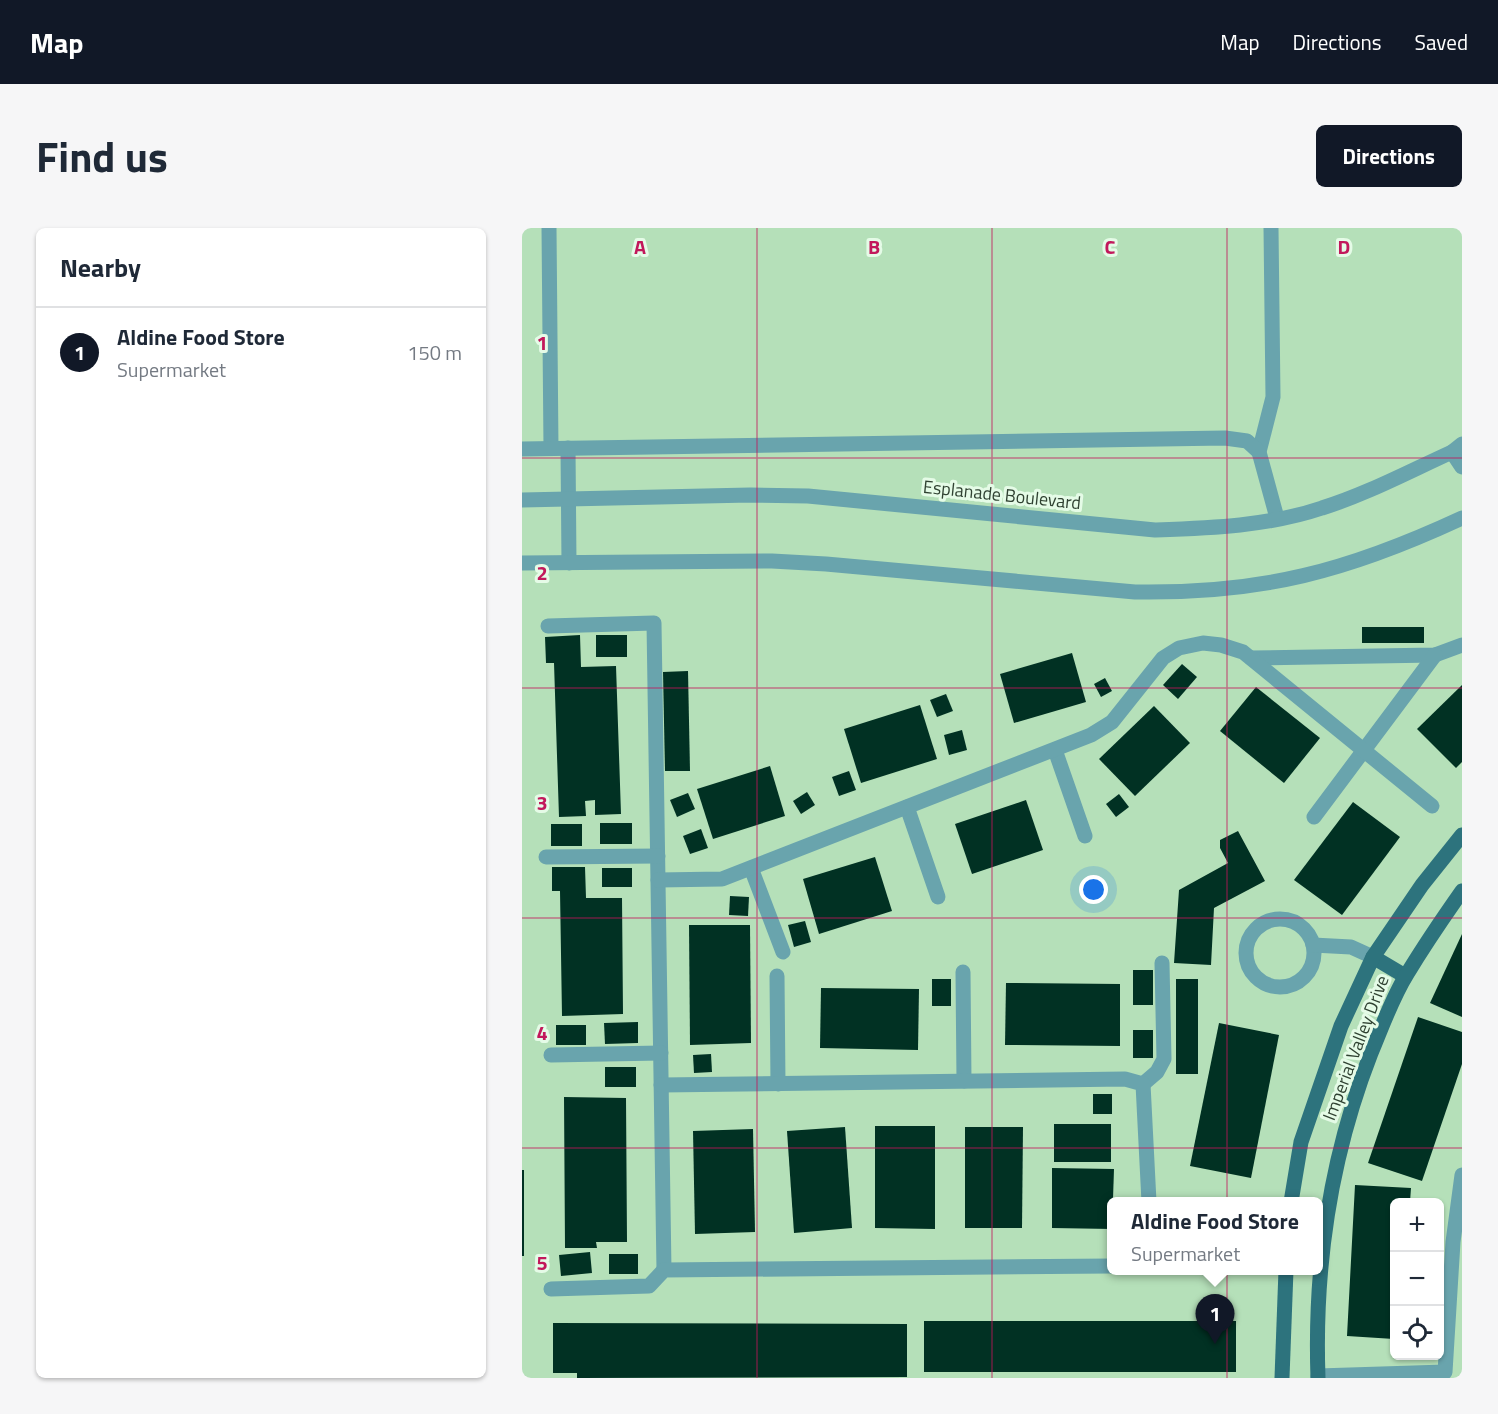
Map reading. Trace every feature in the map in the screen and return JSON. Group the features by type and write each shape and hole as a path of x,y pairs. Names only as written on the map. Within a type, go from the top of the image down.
{"main road":[{"name":"Imperial Valley Drive","path":"1292,1197 1301,1142 1319,1083 1341,1026 1374,957 1422,885 1462,835"},
{"name":"Imperial Valley Drive","path":"1323,1209 1357,1089 1406,976 1459,899"},
{"path":"1374,957 1406,976"},
{"path":"1282,1378 1286,1275"},
{"name":"Imperial Valley Drive","path":"1318,1377 1316,1339 1319,1275"}],"street":[{"path":"549,228 551,448"},
{"path":"1271,228 1273,397 1259,452 1277,518"},
{"path":"522,449 1225,438 1247,441 1259,452"},
{"path":"568,448 569,562"},
{"path":"1457,448 1462,467"},
{"name":"Esplanade Boulevard","path":"522,500 750,495 808,496 1155,530 1249,524 1322,508 1457,448"},
{"path":"522,563 772,561 1135,592 1187,593 1242,588 1345,566 1415,540 1462,518"},
{"path":"548,626 654,623 664,1270 649,1286 551,1289"},
{"path":"658,880 722,879 1091,735 1112,722 1163,658 1179,648 1203,643 1221,645 1243,652 1432,806"},
{"path":"1251,658 1435,655 1462,645"},
{"path":"1314,817 1435,655"},
{"path":"1055,750 1085,836"},
{"path":"907,807 938,897"},
{"path":"546,857 658,856"},
{"path":"751,868 783,952"},
{"path":"1269,921 1291,921 1301,926 1313,945 1311,967 1305,976 1285,987 1274,986 1254,976 1246,956 1251,934 1269,921"},
{"path":"1313,945 1351,947 1374,957"},
{"path":"1143,1084 1157,1072 1164,1059 1162,963"},
{"path":"963,972 964,1081"},
{"path":"777,976 778,1084"},
{"path":"551,1054 661,1053"},
{"path":"661,1085 1125,1078 1143,1084"},
{"path":"1143,1084 1149,1197"},
{"path":"1318,1377 1444,1372 1457,1194 1462,1175"},
{"path":"664,1270 1107,1266"}],"building":[{"path":"1362,627 1424,627 1424,643 1362,643"},
{"path":"580,635 581,667 616,666 621,814 595,815 595,800 585,801 586,816 559,817 554,663 546,663 545,637"},
{"path":"596,635 627,635 627,657 596,657"},
{"path":"1072,653 1086,702 1014,723 1000,674"},
{"path":"1182,664 1197,677 1178,699 1163,685"},
{"path":"688,671 690,771 665,771 663,672"},
{"path":"1105,678 1112,691 1101,697 1094,684"},
{"path":"1462,685 1462,762 1456,768 1417,729"},
{"path":"1256,687 1320,738 1284,783 1220,731"},
{"path":"946,694 953,711 937,717 930,700"},
{"path":"920,705 937,759 861,783 844,729"},
{"path":"1154,706 1190,743 1135,796 1099,759"},
{"path":"962,730 967,750 949,755 944,735"},
{"path":"770,766 785,816 713,839 697,789"},
{"path":"849,771 856,790 839,796 832,777"},
{"path":"807,792 815,805 801,814 793,801"},
{"path":"688,793 695,809 677,817 670,800"},
{"path":"1119,794 1129,807 1116,817 1106,804"},
{"path":"1026,800 1043,850 972,874 955,824"},
{"path":"1353,802 1400,837 1342,915 1294,880"},
{"path":"600,823 632,823 632,844 600,844"},
{"path":"551,824 582,824 582,846 551,846"},
{"path":"701,829 708,848 690,854 683,836"},
{"path":"1238,831 1265,881 1214,908 1211,965 1174,963 1179,890 1228,863 1220,848 1220,840"},
{"path":"875,857 892,911 819,934 803,879"},
{"path":"552,867 585,867 586,898 622,898 623,1014 562,1016 560,891 552,891"},
{"path":"602,868 632,868 632,887 602,887"},
{"path":"730,896 749,897 748,916 729,915"},
{"path":"805,921 811,942 794,947 788,925"},
{"path":"689,925 750,925 751,1043 690,1045"},
{"path":"1462,934 1462,1017 1430,1003"},
{"path":"1133,970 1153,970 1153,1005 1133,1005"},
{"path":"932,979 951,979 951,1006 932,1006"},
{"path":"1176,979 1198,979 1198,1074 1176,1074"},
{"path":"1006,983 1120,984 1120,1046 1005,1045"},
{"path":"821,988 919,989 918,1050 820,1048"},
{"path":"1418,1017 1462,1032 1462,1064 1422,1181 1368,1163"},
{"path":"638,1022 638,1043 605,1044 604,1023"},
{"path":"1219,1023 1279,1035 1251,1178 1190,1166"},
{"path":"556,1025 586,1025 586,1045 556,1045"},
{"path":"1133,1030 1153,1030 1153,1058 1133,1058"},
{"path":"711,1054 712,1072 694,1073 693,1055"},
{"path":"605,1067 636,1067 636,1087 605,1087"},
{"path":"1093,1094 1112,1094 1112,1114 1093,1114"},
{"path":"564,1097 626,1098 627,1242 596,1242 597,1248 565,1248"},
{"path":"1054,1124 1111,1124 1111,1162 1054,1162"},
{"path":"875,1126 935,1126 935,1229 875,1228"},
{"path":"845,1127 852,1228 794,1233 787,1131"},
{"path":"965,1127 1023,1127 1022,1228 965,1228"},
{"path":"753,1129 755,1232 695,1234 693,1131"},
{"path":"1052,1168 1114,1169 1113,1197 1107,1197 1107,1229 1052,1228"},
{"path":"522,1170 524,1170 524,1256 522,1256"},
{"path":"1355,1185 1411,1188 1410,1198 1390,1198 1390,1339 1347,1336"},
{"path":"590,1252 592,1273 561,1276 559,1255"},
{"path":"609,1254 638,1254 638,1274 609,1274"},
{"path":"924,1321 1236,1321 1236,1372 924,1372"},
{"path":"553,1323 907,1324 907,1377 577,1378 577,1373 553,1373"}],"place":[{"name":"Aldine Food Store","path":"1215,1344"}]}
